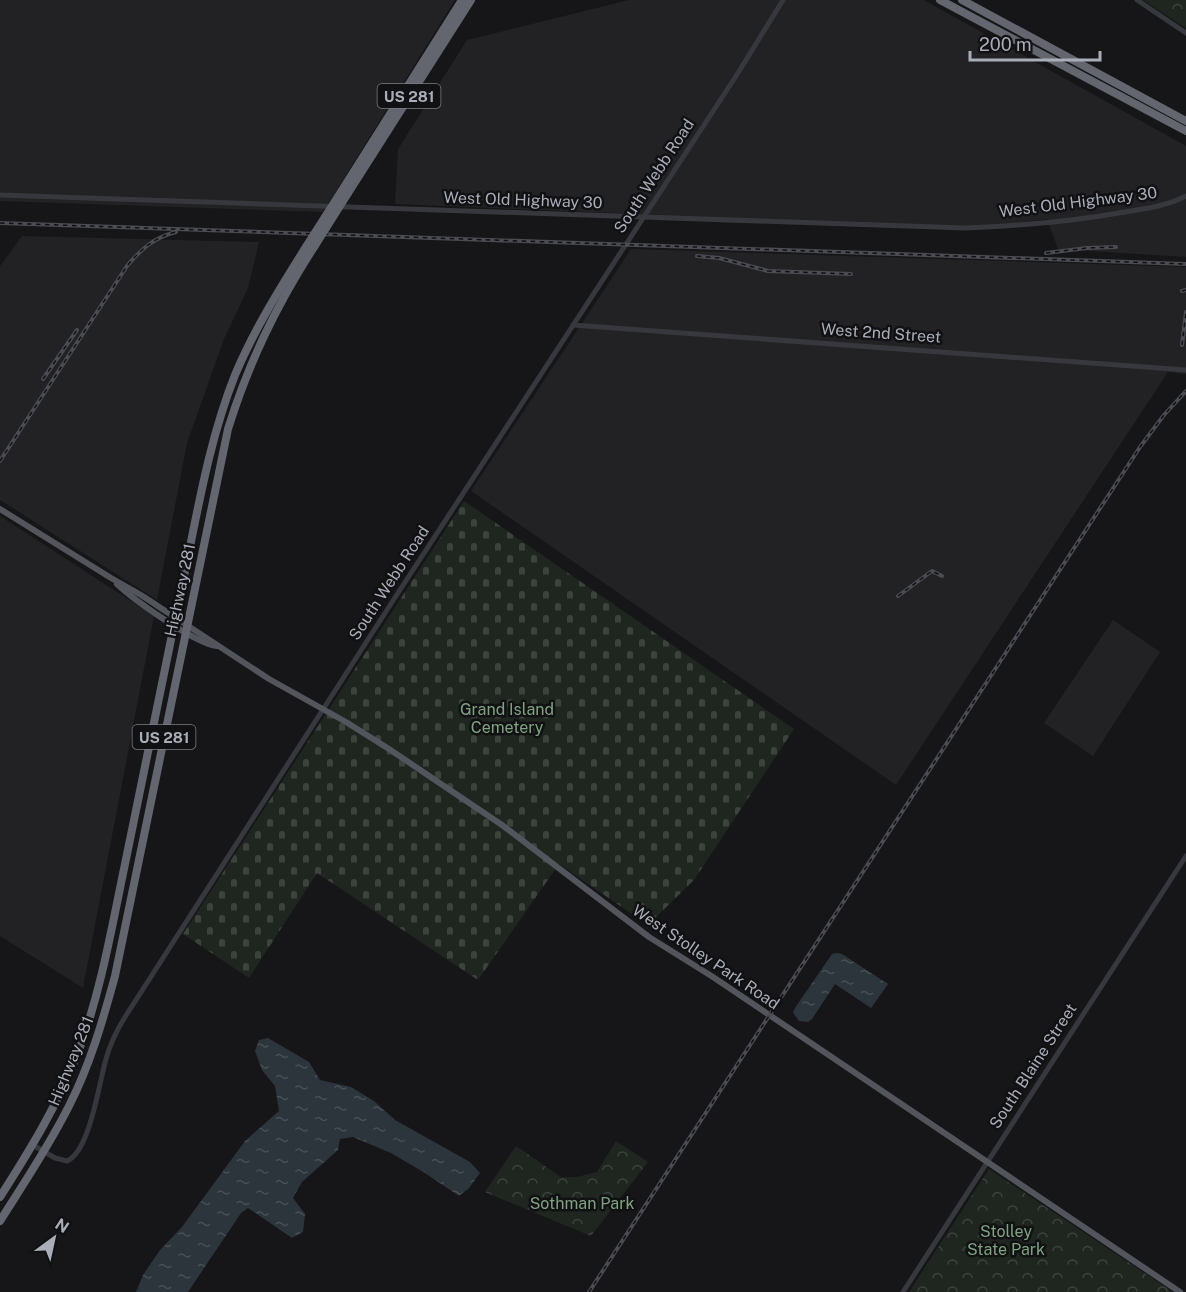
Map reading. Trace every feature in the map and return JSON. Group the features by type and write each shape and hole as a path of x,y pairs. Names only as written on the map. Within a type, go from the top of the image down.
{"highway":[{"name":"Highway 281","path":"0,1197 33,1145 57,1100 71,1069 97,992 210,453 227,396 257,329 462,0"},
{"name":"Highway 281","path":"344,192 471,0"},
{"path":"940,0 1186,131"},
{"path":"962,0 1186,121"},
{"name":"Highway 281","path":"0,1221 44,1151 77,1089 107,1005 222,456 237,401 254,356 310,247"}],"main road":[{"name":"West Stolley Park Road","path":"0,509 111,578 206,644 217,646 389,749 502,825 649,937 713,977 1180,1292"}],"street":[{"name":"South Webb Road","path":"33,1145 63,1161 77,1154 88,1125 106,1058 118,1029 783,0"},
{"path":"1137,0 1186,33"},
{"name":"West Old Highway 30","path":"0,195 965,228 1079,219 1151,208 1172,203 1186,196"},
{"name":"West 2nd Street","path":"573,325 1186,370"},
{"name":"South Blaine Street","path":"903,1292 1186,856"}],"shaded area":[{"path":"0,0 455,0 323,212 0,201"},
{"path":"629,0 924,0 1186,146 1186,257 1058,249 1047,219 981,228 395,204 398,149 467,40"},
{"path":"22,236 259,242 248,288 224,339 187,443 157,600 0,500 0,266"},
{"path":"631,249 1186,267 1186,374 1168,372 896,785 471,491"},
{"path":"0,516 154,616 83,988 0,936"},
{"path":"1113,620 1160,652 1093,756 1044,723"}],"green space":[{"path":"1143,0 1186,0 1186,28"},
{"name":"Grand Island Cemetery","path":"464,501 794,729 694,880 648,925 559,864 478,980 317,873 249,978 183,934"},
{"name":"Sothman Park","path":"616,1141 648,1162 591,1236 485,1192 516,1146 561,1177 577,1177 597,1172"},
{"name":"Stolley State Park","path":"989,1169 1173,1292 909,1292"}],"water":[{"path":"837,953 888,984 871,1008 835,984 812,1019 808,1022 799,1021 793,1012 795,1008 832,954"},
{"path":"268,1038 309,1062 320,1080 351,1087 374,1101 395,1120 470,1162 480,1173 469,1188 459,1196 391,1153 353,1137 340,1139 338,1150 302,1182 293,1198 305,1214 303,1232 292,1238 248,1208 241,1213 188,1292 136,1292 143,1275 160,1250 182,1227 245,1141 279,1111 275,1086 262,1070 255,1051 259,1040"}],"railway":[{"path":"0,223 1186,264"},
{"path":"0,461 127,266 149,245 161,237 176,232"},
{"path":"1046,253 1116,247"},
{"path":"697,256 719,258 768,271 851,274"},
{"path":"1182,291 1186,290"},
{"path":"1182,345 1186,312"},
{"path":"43,379 77,330"},
{"path":"589,1292 1140,447 1186,391"},
{"path":"898,596 932,571 942,576"}]}
